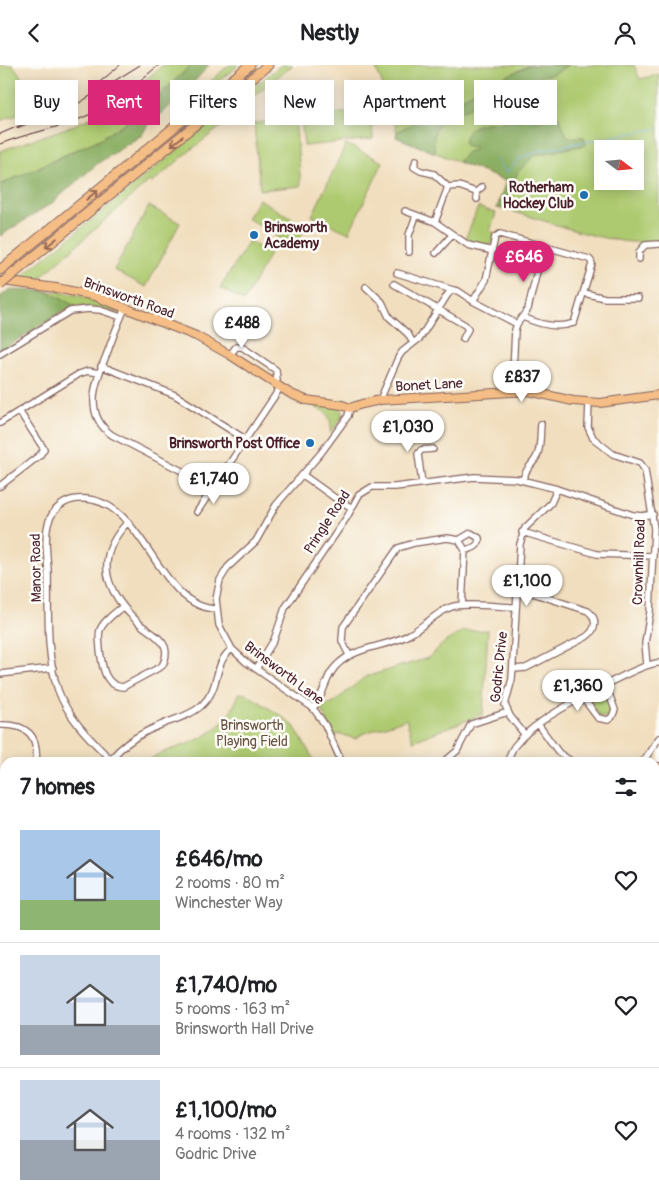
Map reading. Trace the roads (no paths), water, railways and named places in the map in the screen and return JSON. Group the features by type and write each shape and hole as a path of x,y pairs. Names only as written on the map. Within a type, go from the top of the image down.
{"highway":[{"path":"0,270 250,65"},
{"path":"0,283 268,65"}],"main road":[{"name":"Brinsworth Road","path":"0,283 77,292 95,296 196,336 230,355 277,386 306,400 342,405 350,409"},
{"name":"Bonet Lane","path":"350,409 380,400 512,392 535,392 589,403 610,403 659,395"}],"street":[{"path":"416,160 411,169 434,174 448,187 459,186 476,195 482,187"},
{"path":"435,222 448,187"},
{"path":"405,211 435,222 468,245 492,251"},
{"path":"409,252 409,235 416,216"},
{"path":"473,301 486,281 497,235 500,234 589,259 592,264 575,322 554,326 540,324 523,317"},
{"path":"440,251 452,235"},
{"path":"639,259 639,252 645,245 659,244"},
{"path":"512,392 514,339 517,324 528,309 543,246"},
{"path":"397,273 458,291 517,324"},
{"path":"394,284 467,327 468,329 463,339"},
{"path":"366,287 382,302 389,317 408,334 413,343"},
{"path":"380,400 398,358 402,352 420,338 453,289"},
{"path":"584,293 605,299 638,298"},
{"path":"125,308 101,367 94,391 94,405 100,421 108,432 213,487"},
{"name":"Brinsworth Road","path":"0,354 70,311 100,310 121,317"},
{"path":"197,512 277,386 276,371 242,347 236,347 230,355"},
{"path":"101,367 175,395 245,439"},
{"path":"0,423 79,374 88,371 99,373"},
{"name":"Crownhill Road","path":"589,403 588,427 594,438 608,451 637,461 643,466 653,514 650,612 645,635 647,665"},
{"name":"Brinsworth Lane","path":"339,757 325,725 313,707 256,669 232,649 220,629 216,609 216,594 224,573 256,541 276,505 303,475 348,416 350,409"},
{"path":"19,411 44,449"},
{"path":"523,480 526,469 539,453 541,424"},
{"path":"44,449 51,449"},
{"path":"0,486 40,455 44,449"},
{"path":"422,483 418,454 421,450 433,449"},
{"path":"303,475 352,508"},
{"name":"Pringle Road","path":"256,669 274,640 285,608 360,495 372,487 395,487 474,477 523,480 558,489 633,515 653,514"},
{"path":"558,489 551,503 522,532 597,554 653,556"},
{"name":"Manor Road","path":"106,757 74,718 59,692 53,668 50,642 47,531 49,518 53,512 61,505 72,500 98,501 109,506 128,522 153,558 180,591 201,607 216,609"},
{"path":"122,607 102,626 99,633 103,668 108,679 114,685 123,687 159,669 164,662 166,652 162,643 122,607 110,585 107,555 114,538 128,522"},
{"name":"Godric Drive","path":"522,532 513,669 506,701 508,712 525,735"},
{"path":"459,540 471,533 479,538 476,546 465,550"},
{"path":"349,655 342,641 344,627 395,551 402,546 453,538 459,540 465,550 462,605"},
{"path":"513,669 526,668 586,637 593,631 595,623 593,616 588,611 517,588"},
{"path":"313,707 321,699 330,673 338,664 355,652 408,636 448,608 462,605 516,607"},
{"path":"113,757 124,745 139,735 191,713 202,706 214,689 223,656 232,649"},
{"path":"510,757 514,747 538,724 606,685 647,665 659,663"},
{"path":"0,668 0,674 53,668"},
{"path":"583,698 598,718 608,720 612,717 615,709 606,685"},
{"path":"450,757 457,751 472,724 508,712"},
{"path":"538,724 559,753 565,757"},
{"path":"0,725 19,727 30,733 36,746 36,757"},
{"path":"646,757 659,738"}],"waterway":[{"path":"496,159 506,173 520,158 542,150 659,128"}],"railway":[{"path":"102,80 120,65"},
{"path":"17,128 79,103 140,65"},
{"path":"0,144 93,113 119,97 159,65"},
{"path":"0,134 21,125"}],"place":[{"name":"Rotherham Hockey Club","path":"584,195"},
{"name":"Brinsworth Academy","path":"254,235"},
{"name":"Brinsworth Post Office","path":"310,443"}],"park label":[{"name":"Brinsworth Playing Field","path":"252,733"}]}
